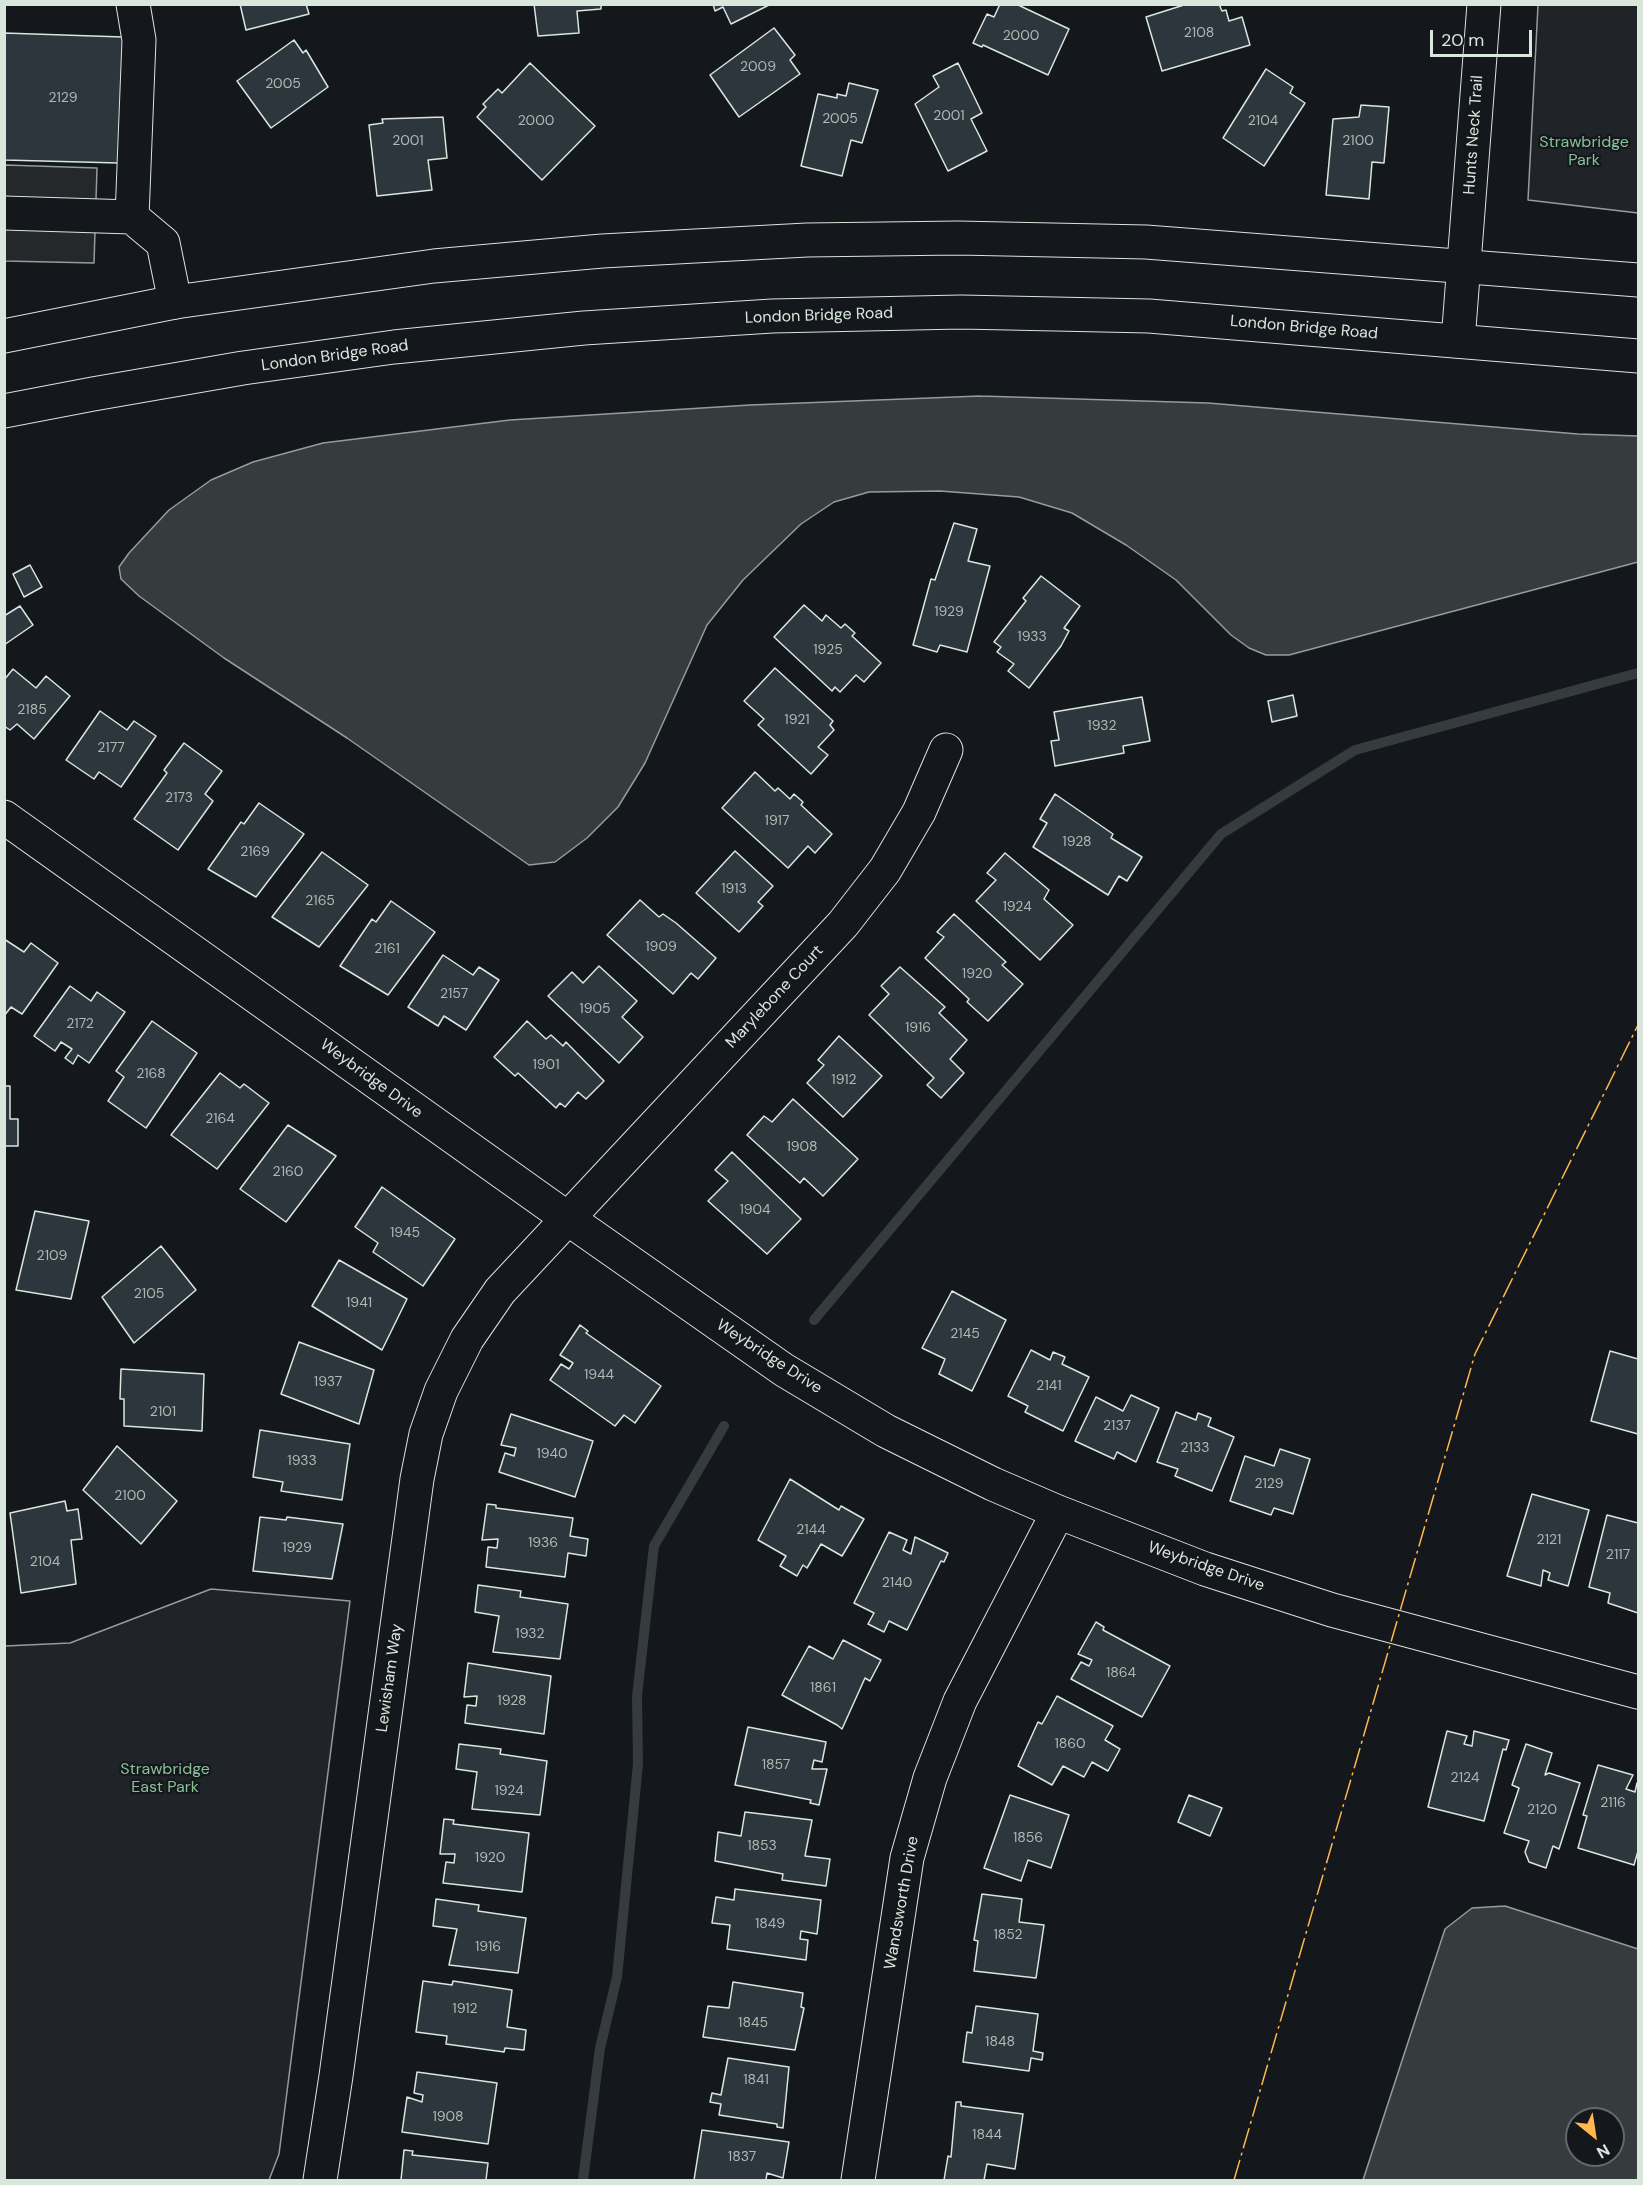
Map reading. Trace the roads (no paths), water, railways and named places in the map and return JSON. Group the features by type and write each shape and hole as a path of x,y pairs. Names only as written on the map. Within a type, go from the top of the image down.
{"street":[{"path":"132,217 139,40 133,4"},
{"name":"Hunts Neck Trail","path":"1458,341 1484,4"},
{"path":"4,213 132,217 163,243 175,302"},
{"path":"4,336 175,302 435,266 602,251 807,240 958,237 1146,242 1638,280"},
{"name":"London Bridge Road","path":"4,411 243,368 394,347 584,328 772,316 961,312 1149,316 1638,356"},
{"name":"Marylebone Court","path":"567,1218 843,924 885,870 919,812 946,750"},
{"name":"Weybridge Drive","path":"4,817 567,1218 794,1376 886,1431 993,1484 1205,1569 1332,1610 1638,1692"},
{"name":"Lewisham Way","path":"320,2181 417,1479 426,1434 441,1390 467,1339 500,1292 567,1218"},
{"name":"Wandsworth Drive","path":"858,2181 907,1858 930,1778 960,1701 1058,1512"}],"waterway":[{"path":"814,1320 1221,834 1355,750 1638,673"},
{"path":"583,2180 600,2048 617,1977 638,1764 637,1696 654,1546 724,1426"}],"park label":[{"name":"Strawbridge Park","path":"1584,152"},
{"name":"Strawbridge East Park","path":"165,1779"}]}
